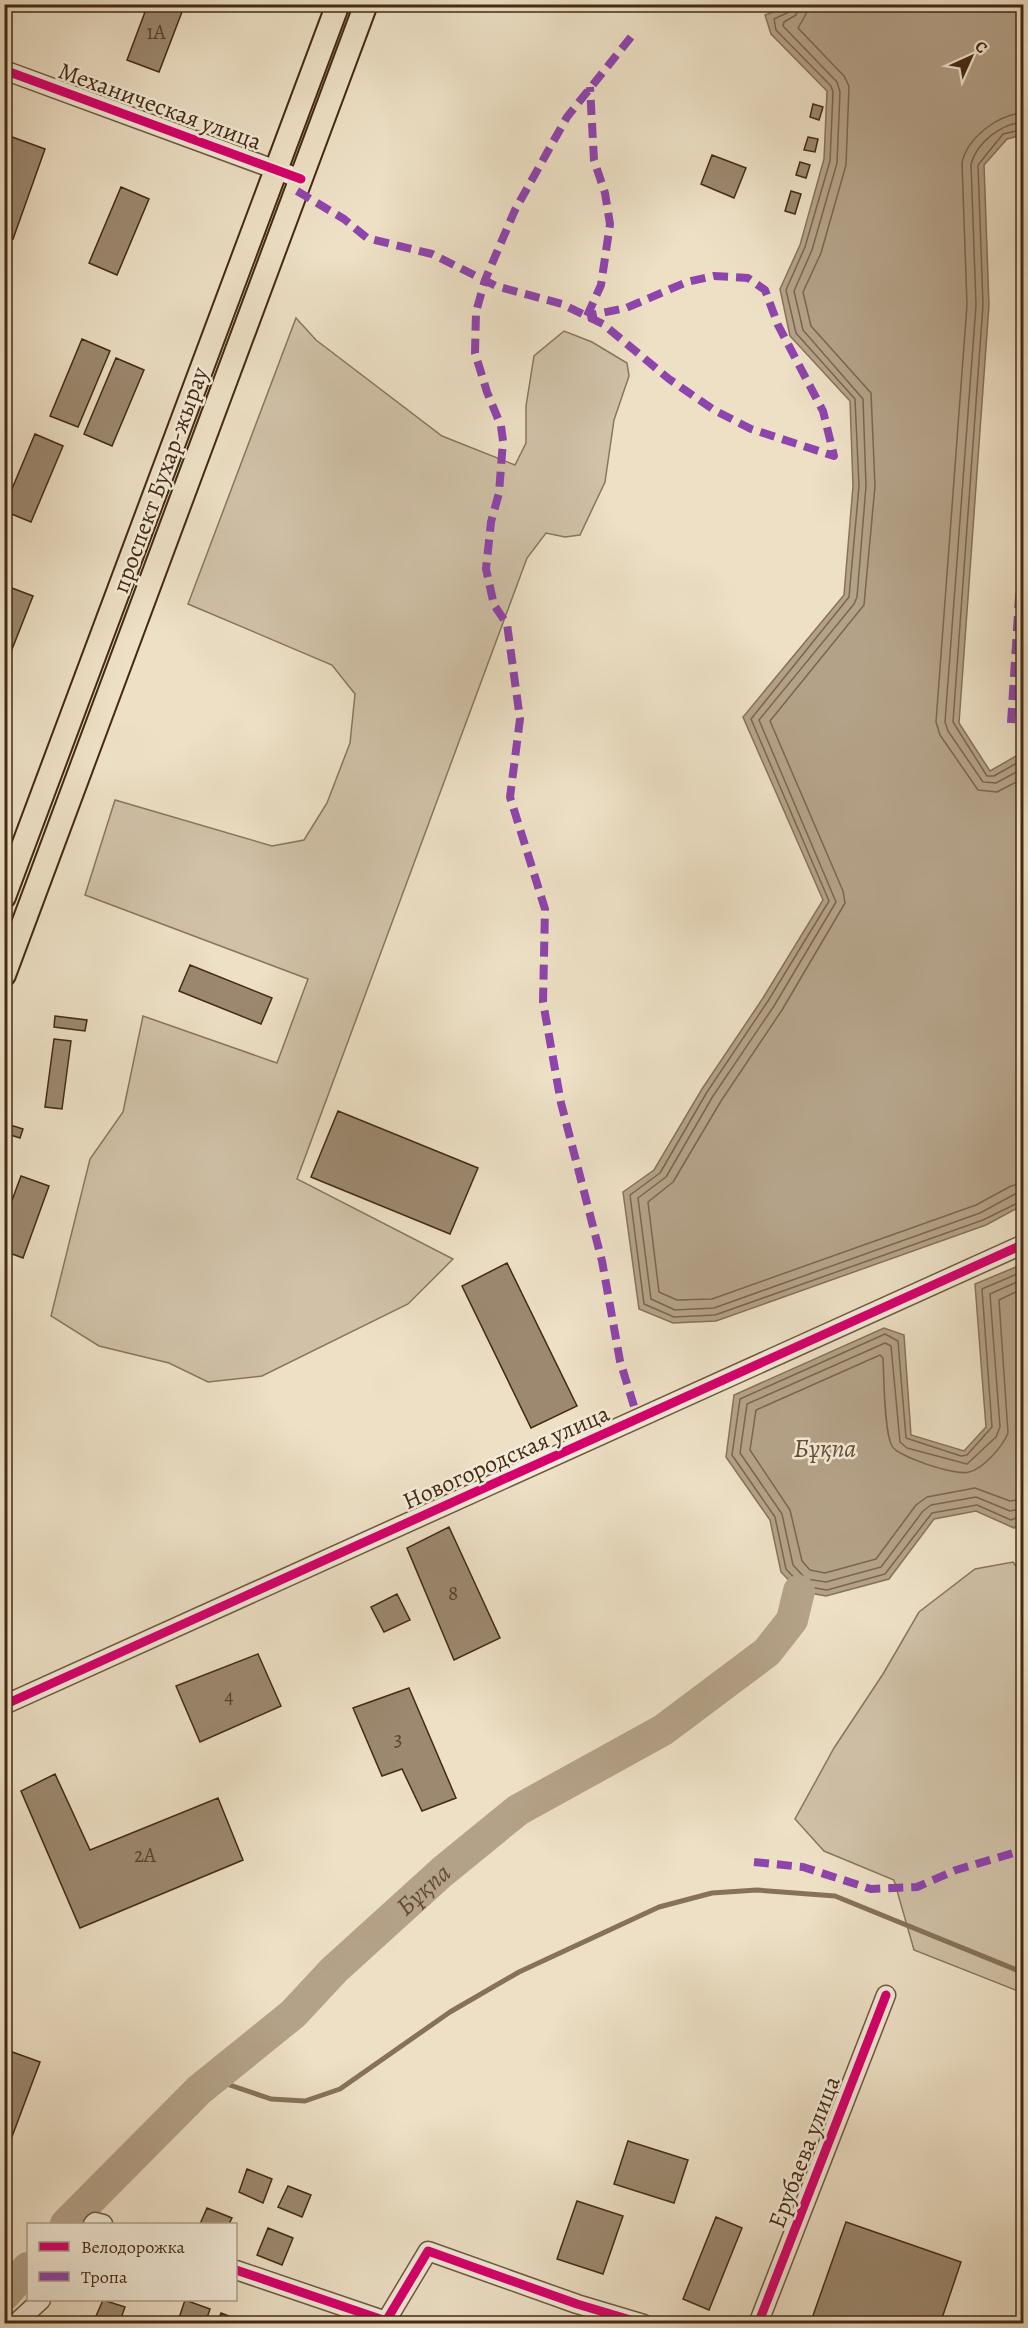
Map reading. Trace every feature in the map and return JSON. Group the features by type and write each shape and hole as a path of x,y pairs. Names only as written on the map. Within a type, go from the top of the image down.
{"main road":[{"name":"проспект Бухар-жырау","path":"4,897 278,170 338,4"},
{"name":"проспект Бухар-жырау","path":"4,975 366,4"}],"street":[{"name":"Механическая улица","path":"4,70 301,179"},
{"name":"Новогородская улица","path":"4,1705 1023,1244"},
{"name":"Ерубаева улица","path":"758,2324 886,1995"},
{"path":"237,2270 386,2321 428,2251 577,2304 644,2324"},
{"path":"15,2324 40,2301"}],"shaded area":[{"path":"296,318 316,340 442,436 515,465 526,443 526,406 534,356 564,331 592,342 627,363 629,376 614,420 605,482 580,535 565,537 546,533 527,558 297,1179 453,1259 408,1304 262,1376 208,1382 169,1363 99,1346 51,1316 90,1159 123,1112 143,1016 277,1063 308,979 85,895 115,800 272,846 304,840 327,803 350,743 355,694 332,665 188,604"},
{"path":"1013,1562 1024,1577 1023,1993 914,1950 894,1880 824,1851 795,1819 834,1748 883,1674 919,1612 975,1569"}],"water":[{"path":"791,5 1023,5 1023,135 1007,139 984,165 989,305 959,723 990,771 1023,752 1023,1205 986,1225 716,1321 673,1323 639,1309 623,1192 654,1170 702,1089 763,998 823,900 743,717 844,595 853,486 850,401 790,336 780,289 800,245 824,159 827,91 771,34 765,15"},
{"name":"Бұқпа","path":"1023,1264 1023,1519 1014,1528 976,1511 934,1519 889,1579 826,1596 799,1591 781,1572 770,1520 726,1457 734,1395 884,1328 904,1335 911,1435 964,1451 986,1427 975,1284"}],"building":[{"path":"148,4 185,4 159,72 127,60"},
{"path":"813,104 823,107 819,120 810,117"},
{"path":"4,134 45,149 13,239 4,236"},
{"path":"808,137 818,139 815,152 804,150"},
{"path":"712,155 746,168 734,198 701,184"},
{"path":"800,162 810,165 806,178 796,175"},
{"path":"121,187 149,199 117,275 89,263"},
{"path":"791,191 801,194 795,214 785,211"},
{"path":"82,339 110,351 78,427 50,416"},
{"path":"116,358 144,370 112,446 84,434"},
{"path":"35,434 63,446 31,522 4,511 4,508"},
{"path":"4,585 33,596 7,662 4,661"},
{"path":"190,965 272,998 261,1024 179,991"},
{"path":"55,1016 87,1020 85,1031 54,1027"},
{"path":"54,1039 71,1041 62,1109 45,1107"},
{"path":"338,1111 478,1168 450,1234 311,1177"},
{"path":"4,1123 23,1129 20,1138 4,1133"},
{"path":"21,1176 49,1186 23,1258 4,1251 4,1222"},
{"path":"507,1263 577,1406 531,1428 462,1286"},
{"path":"449,1527 500,1638 454,1660 407,1548"},
{"path":"397,1594 410,1620 384,1632 371,1607"},
{"path":"258,1654 281,1706 200,1742 176,1686"},
{"path":"409,1688 456,1798 422,1811 402,1769 382,1776 353,1708"},
{"path":"55,1774 90,1850 218,1798 243,1860 80,1928 21,1791"},
{"path":"4,2049 40,2062 4,2158"},
{"path":"628,2141 688,2160 674,2203 614,2184"},
{"path":"247,2169 272,2179 263,2203 239,2192"},
{"path":"288,2186 311,2195 302,2217 278,2207"},
{"path":"577,2201 623,2216 603,2274 557,2259"},
{"path":"207,2208 232,2218 230,2223 200,2223"},
{"path":"716,2217 742,2228 709,2310 683,2299"},
{"path":"846,2222 961,2262 940,2324 810,2324"},
{"path":"268,2228 293,2238 282,2265 257,2255"},
{"path":"103,2301 125,2307 119,2324 93,2323"},
{"path":"185,2301 210,2309 205,2324 177,2324"},
{"path":"221,2313 247,2323 217,2324"}],"waterway":[{"name":"Бұқпа","path":"67,2223 199,2090 293,2014 334,1970 442,1872 518,1810 663,1730 767,1652 792,1620 799,1591"},
{"path":"212,2079 271,2099 305,2101 340,2089 450,2012 519,1972 659,1907 712,1893 757,1890 835,1896 1024,1973"},
{"name":"Бұқпа","path":"4,2295 27,2269"}],"marked path":[{"path":"631,37 567,117 515,210 485,280 476,312 475,353 501,426 503,441 499,493 491,522 486,569 494,605 507,624 520,719 510,797 545,909 543,1002 561,1103 602,1261 620,1361 638,1419"},
{"path":"587,316 601,285 610,224 605,193 594,160 590,87"},
{"path":"297,191 344,219 367,238 432,254 496,286 562,304 603,324 669,379 714,410 751,429 834,456 823,411 778,325 765,290 748,278 714,276 687,282 626,308 587,316"},
{"path":"1011,723 1024,520"},
{"path":"754,1862 803,1867 871,1889 917,1887 956,1870 1024,1850"}],"cycle path":[{"path":"4,70 301,179"},
{"path":"4,1705 1024,1244"},
{"path":"758,2324 886,1995"},
{"path":"237,2270 386,2321 428,2251 577,2304 644,2324"}]}
